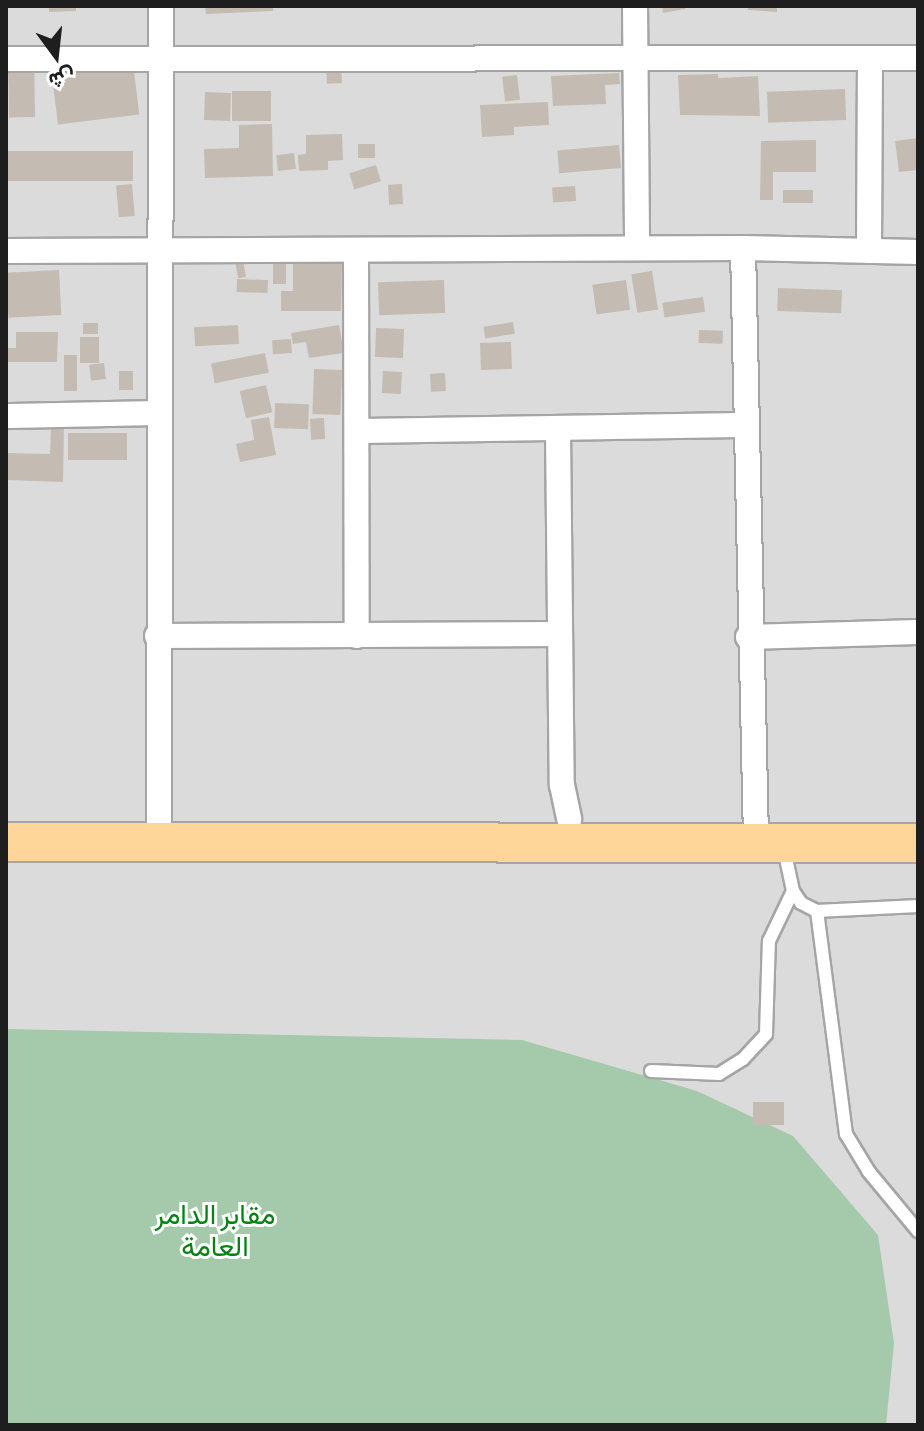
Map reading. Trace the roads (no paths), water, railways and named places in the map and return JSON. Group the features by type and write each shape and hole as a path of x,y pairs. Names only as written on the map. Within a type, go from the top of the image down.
{"main road":[{"path":"6,818 160,830 765,834 918,820"},
{"path":"6,842 160,830 569,819 918,843"}],"street":[{"path":"160,830 157,636 161,6"},
{"path":"635,6 637,248"},
{"path":"6,59 918,58"},
{"path":"869,251 870,59"},
{"path":"6,251 743,248 918,252"},
{"path":"743,248 748,637 765,834"},
{"path":"356,250 357,636"},
{"path":"6,416 158,413"},
{"path":"358,431 558,431 744,425"},
{"path":"558,431 562,785 569,819"},
{"path":"748,637 918,632"},
{"path":"157,636 559,634"}],"lane":[{"path":"765,834 801,903 817,911 918,906"},
{"path":"651,1071 719,1074 743,1059 766,1034 769,941 793,891"},
{"path":"817,911 846,1134 869,1172 918,1231"}],"park label":[{"name":"مقابر الدامر العامة","path":"215,1230"}]}
